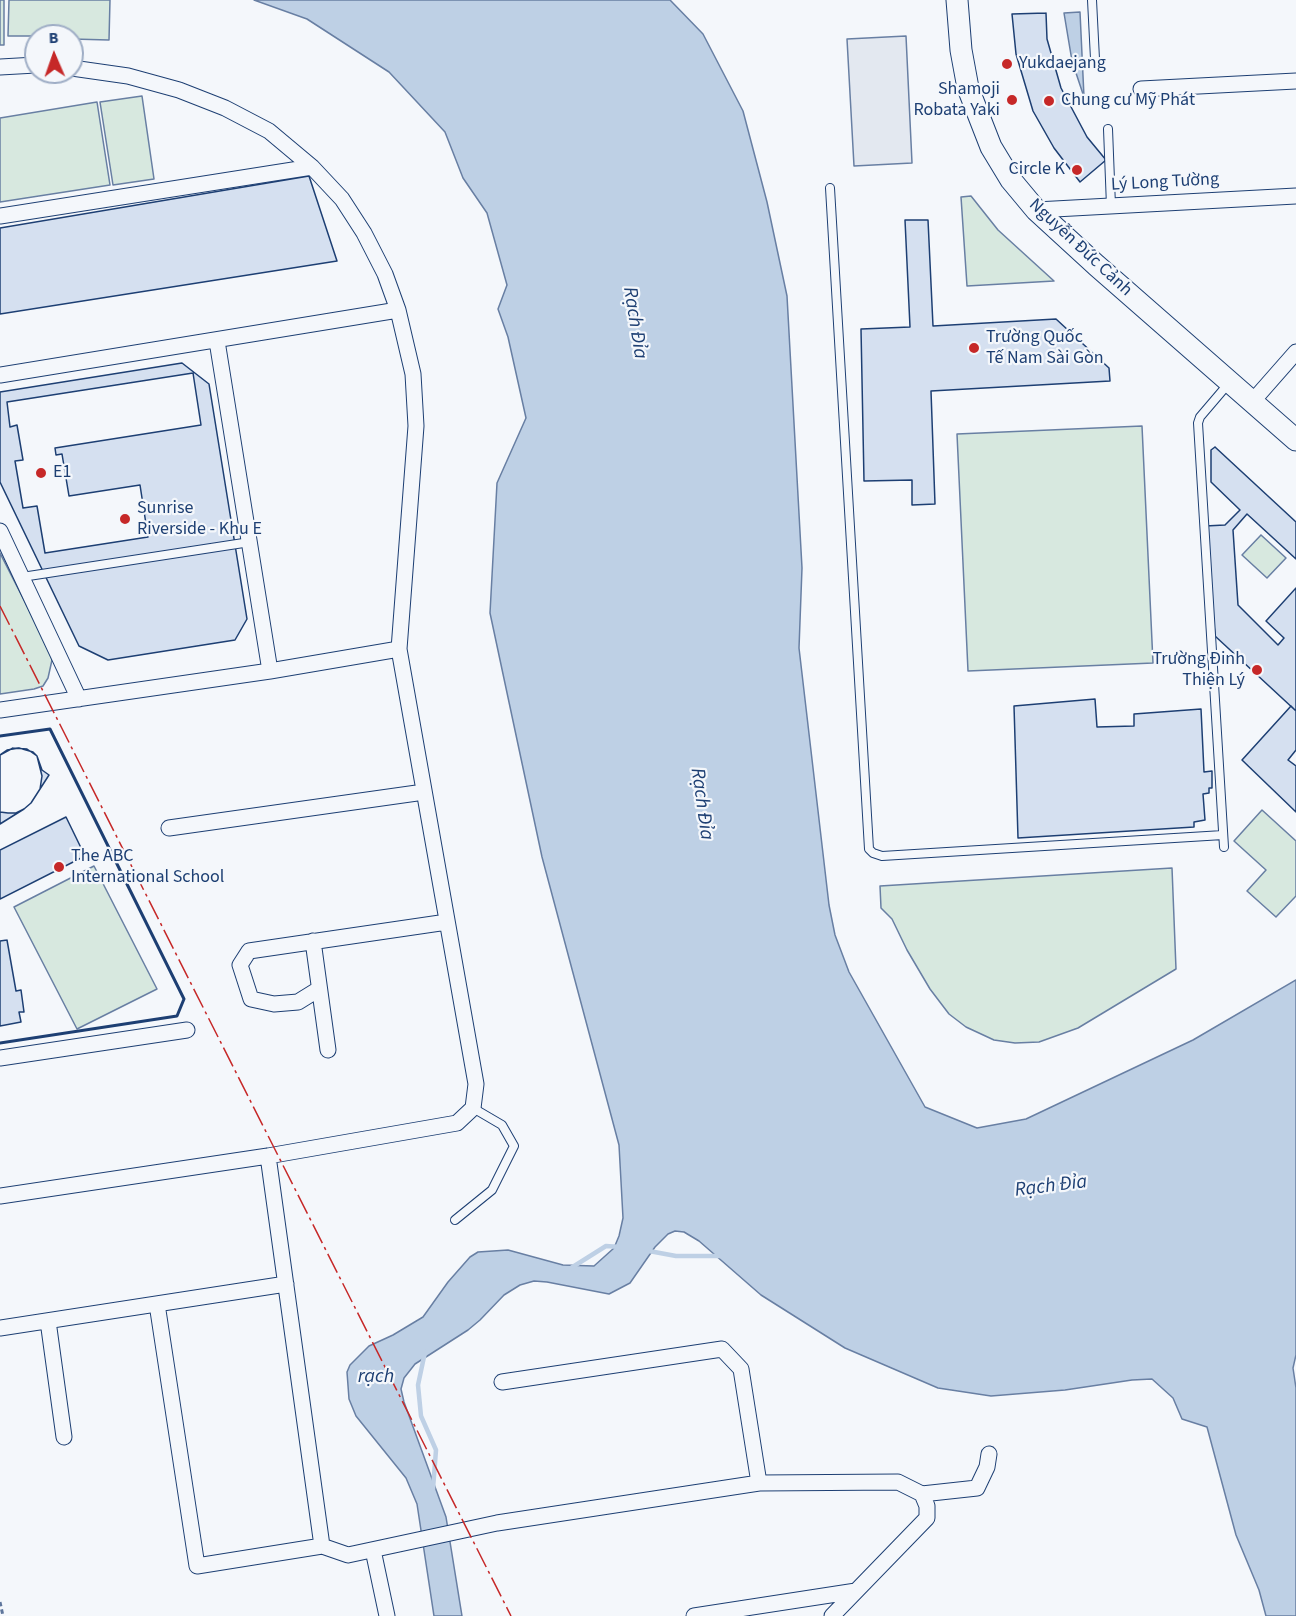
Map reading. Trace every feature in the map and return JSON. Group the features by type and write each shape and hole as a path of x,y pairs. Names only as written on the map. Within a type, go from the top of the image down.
{"main road":[{"name":"Nguyễn Đức Cảnh","path":"957,0 963,69 982,129 1011,180 1036,210 1296,440"}],"street":[{"path":"0,67 24,66"},
{"path":"0,1196 268,1156 457,1123 473,1108 476,1083 399,649 416,426 413,374 398,310 385,274 364,233 342,199 312,167 268,131 225,108 179,90 128,76 84,70"},
{"path":"1141,90 1296,81"},
{"path":"0,216 312,167"},
{"name":"Lý Long Tường","path":"1036,210 1296,196"},
{"path":"0,375 398,310"},
{"path":"217,341 270,671"},
{"path":"1252,402 1296,352"},
{"path":"0,531 79,699"},
{"path":"0,710 270,671 399,649"},
{"path":"169,828 424,792"},
{"path":"320,989 298,1002 274,1004 251,999 240,965 249,951 447,922"},
{"path":"313,941 328,1050"},
{"path":"0,1058 187,1030"},
{"path":"268,1156 322,1546"},
{"path":"0,1328 286,1284"},
{"path":"157,1304 197,1566 322,1546 348,1555 498,1523 759,1483 898,1482 922,1494 976,1488 987,1467 989,1454"},
{"path":"48,1321 64,1437"},
{"path":"502,1382 722,1349 741,1369 759,1483"},
{"path":"832,1616 927,1518 927,1506 922,1494"},
{"path":"373,1550 387,1616"},
{"path":"694,1616 856,1591"}],"lane":[{"path":"1092,0 1095,59"},
{"path":"1108,129 1111,206"},
{"path":"830,188 869,849 882,856 1223,835"},
{"path":"1224,847 1198,423 1200,417 1230,382"},
{"path":"22,577 250,542"},
{"path":"455,1220 492,1190 514,1146 502,1125 473,1108"}],"path":[{"path":"0,1602 3,1616"}],"shaded area":[{"path":"0,0 4,0 4,45 0,45"},
{"path":"9,0 110,0 109,40 84,39 84,24 24,24 24,36 8,36"},
{"path":"906,36 912,163 854,166 847,39"},
{"path":"142,96 154,179 113,185 100,102"},
{"path":"97,102 110,185 0,202 0,118"},
{"path":"971,196 998,230 1054,281 967,286 961,197"},
{"path":"1142,426 1153,663 968,671 957,434"},
{"path":"1261,535 1286,558 1267,578 1242,555"},
{"path":"0,553 50,651 52,660 48,678 43,686 0,694"},
{"path":"1262,810 1296,841 1296,896 1276,917 1247,891 1266,870 1234,841"},
{"path":"94,866 157,989 77,1029 14,907"},
{"path":"1172,868 1176,969 1078,1028 1039,1042 1015,1043 994,1040 966,1027 949,1014 930,989 892,919 881,908 880,886"}],"water":[{"path":"254,0 670,0 703,34 743,111 767,202 787,296 802,568 799,648 829,905 835,935 849,972 925,1107 977,1128 1026,1119 1193,1040 1296,980 1296,1355 1293,1368 1296,1388 1296,1616 1266,1616 1259,1590 1236,1535 1207,1427 1182,1419 1173,1398 1152,1379 1065,1390 991,1396 938,1388 845,1348 761,1295 699,1241 684,1232 675,1231 668,1234 655,1247 630,1283 609,1294 547,1282 534,1281 520,1285 504,1295 468,1330 415,1364 404,1378 401,1389 404,1402 446,1517 462,1616 434,1616 417,1504 406,1478 356,1416 349,1399 347,1372 350,1365 369,1346 423,1317 448,1282 470,1257 478,1252 508,1250 563,1265 594,1266 614,1248 623,1218 619,1145 542,857 490,613 497,483 526,418 508,337 498,309 507,285 487,213 463,178 445,132 389,72 307,19"},
{"path":"1080,12 1084,97 1072,61 1064,13"}],"building":[{"name":"Chung cư Mỹ Phát","path":"1046,13 1047,39 1061,88 1087,137 1106,160 1080,182 1054,148 1033,111 1016,54 1012,14"},
{"path":"309,176 337,261 0,314 0,228"},
{"name":"Trường Quốc Tế Nam Sài Gòn","path":"905,220 928,220 933,326 1056,319 1109,368 1110,381 931,391 935,504 912,505 912,480 864,481 861,329 910,327"},
{"name":"Sunrise Riverside - Khu E","path":"182,363 209,384 247,619 235,640 108,660 79,646 0,482 0,392"},
{"name":"E1","path":"193,373 201,425 55,448 56,455 62,454 69,496 140,485 148,537 45,553 37,506 23,508 15,461 23,460 17,425 10,427 7,402"},
{"path":"1215,447 1296,522 1296,559 1247,514 1233,530 1238,605 1278,645 1284,638 1266,621 1296,588 1296,711 1215,636 1205,526 1225,525 1240,510 1211,482 1211,450"},
{"path":"1095,699 1097,727 1134,726 1134,714 1201,709 1204,772 1212,771 1212,788 1209,788 1209,793 1203,794 1205,820 1194,822 1194,827 1018,838 1014,706"},
{"path":"1291,706 1296,711 1296,750 1288,760 1296,766 1296,812 1242,760"},
{"path":"13,748 27,749 37,756 42,776 40,789 24,809 16,813 0,812 0,755"},
{"path":"19,748 33,752 42,770 49,775 31,803 0,824 0,755 7,750"},
{"path":"66,817 85,856 0,899 0,850"},
{"path":"7,940 16,991 21,990 24,1012 19,1012 21,1022 0,1026 0,941"}],"waterway":[{"path":"571,1268 606,1246 620,1247"},
{"path":"649,1251 676,1256 721,1256"},
{"path":"425,1352 418,1385 421,1416 436,1450 433,1489"}],"wall":[{"path":"0,736 50,729 184,999 177,1016 0,1043"}],"power":[{"path":"0,606 511,1616"}],"place":[{"name":"Yukdaejang","path":"1007,64"},
{"name":"Shamoji Robata Yaki","path":"1012,100"},
{"name":"Chung cư Mỹ Phát","path":"1049,101"},
{"name":"Circle K","path":"1077,170"},
{"name":"Trường Quốc Tế Nam Sài Gòn","path":"974,348"},
{"name":"E1","path":"41,473"},
{"name":"Sunrise Riverside - Khu E","path":"125,519"},
{"name":"Trường Đinh Thiện Lý","path":"1257,670"},
{"name":"The ABC International School","path":"59,867"}],"water label":[{"name":"Rạch Đỉa","path":"634,323"},
{"name":"Rạch Đỉa","path":"701,804"},
{"name":"Rạch Đỉa","path":"1051,1187"},
{"name":"rạch","path":"376,1378"}]}
